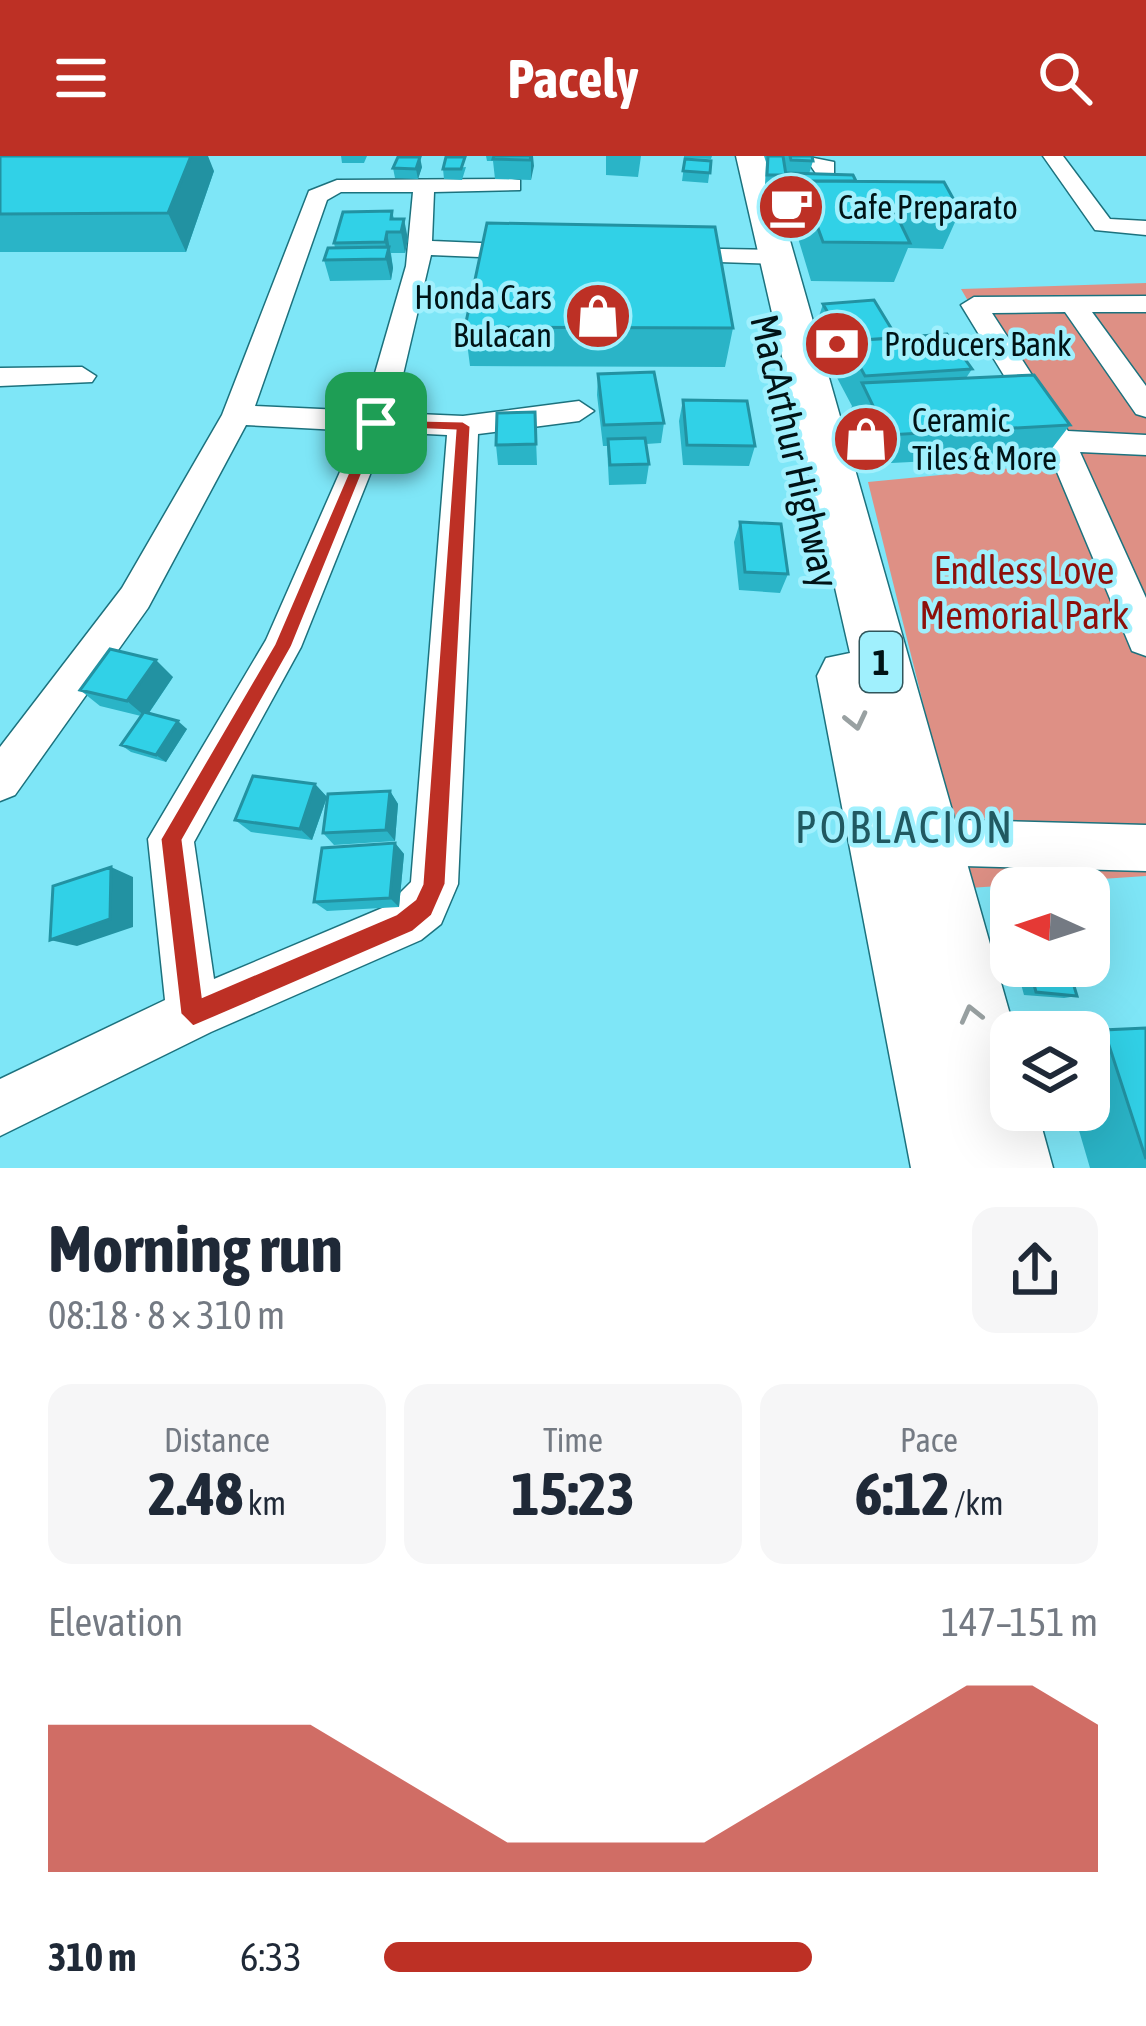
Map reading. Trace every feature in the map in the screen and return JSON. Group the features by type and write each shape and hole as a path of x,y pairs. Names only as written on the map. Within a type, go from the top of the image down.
{"highway":[{"name":"MacArthur Highway","path":"747,170 953,1168"},
{"name":"MacArthur Highway","path":"763,257 927,842 1011,1168"}],"street":[{"path":"1053,156 1103,225 1146,228"},
{"path":"747,170 827,179 827,166 813,158"},
{"path":"0,781 135,598 237,415 317,196 375,170 424,185 512,185"},
{"path":"193,1014 171,839 282,647 376,423 421,248 424,185"},
{"path":"421,248 560,253"},
{"path":"632,254 763,257"},
{"path":"1146,304 974,305 1059,441 1136,598 1146,640"},
{"path":"1074,306 1146,406"},
{"path":"0,376 82,376"},
{"path":"237,415 463,426 579,411"},
{"path":"0,1108 193,1014 404,923 424,908 434,884 463,426"},
{"path":"1059,441 1146,445"},
{"path":"927,842 1146,848"}],"green space":[{"name":"Endless Love Memorial Park","path":"1146,283 1146,876 1110,878 1110,867 990,867 990,887 969,888 868,482 1063,463 961,289"}],"building":[{"path":"0,156 191,156 168,213 0,214"},
{"path":"494,156 531,156 530,160"},
{"path":"768,156 783,156 786,175 767,175"},
{"path":"790,156 812,156 813,161 791,160"},
{"path":"398,157 420,157 416,169 393,168"},
{"path":"446,157 465,157 461,169 443,169"},
{"path":"685,159 711,161 710,173 683,171"},
{"path":"787,173 853,175 856,181 801,181 798,195 793,195"},
{"path":"801,181 944,182 960,211 894,210 910,243 823,242"},
{"path":"392,211 391,219 404,219 401,232 387,232 385,242 334,243 343,212"},
{"path":"487,223 715,227 733,328 465,327"},
{"path":"389,247 386,259 324,260 328,248"},
{"path":"874,300 897,338 845,343 823,304"},
{"path":"947,334 972,369 865,376 846,341"},
{"path":"654,372 664,423 604,425 598,374"},
{"path":"1034,375 1070,425 887,435 862,383"},
{"path":"683,400 747,401 755,446 687,445"},
{"path":"535,412 536,444 496,445 497,413"},
{"path":"645,438 649,464 610,465 608,439"},
{"path":"740,522 781,524 788,574 745,572"},
{"path":"110,649 156,660 127,701 80,690"},
{"path":"144,712 178,721 156,755 121,745"},
{"path":"253,776 315,784 300,829 235,820"},
{"path":"390,791 386,830 323,833 328,794"},
{"path":"395,843 390,898 314,902 322,848"},
{"path":"111,867 110,919 50,940 53,886"},
{"path":"1035,987 1074,987 1077,996 1036,992"},
{"path":"1146,1028 1146,1159 1110,1048 1110,1030"}],"place":[{"name":"Cafe Preparato","path":"791,207"},
{"name":"Honda Cars Bulacan","path":"598,316"},
{"name":"Producers Bank","path":"837,344"},
{"name":"Ceramic Tiles & More","path":"866,439"}],"district":[{"name":"POBLACION","path":"905,827"}],"route":[{"path":"376,423 463,426 434,884 424,908 404,923 193,1014 171,839 282,647 376,423"}]}
